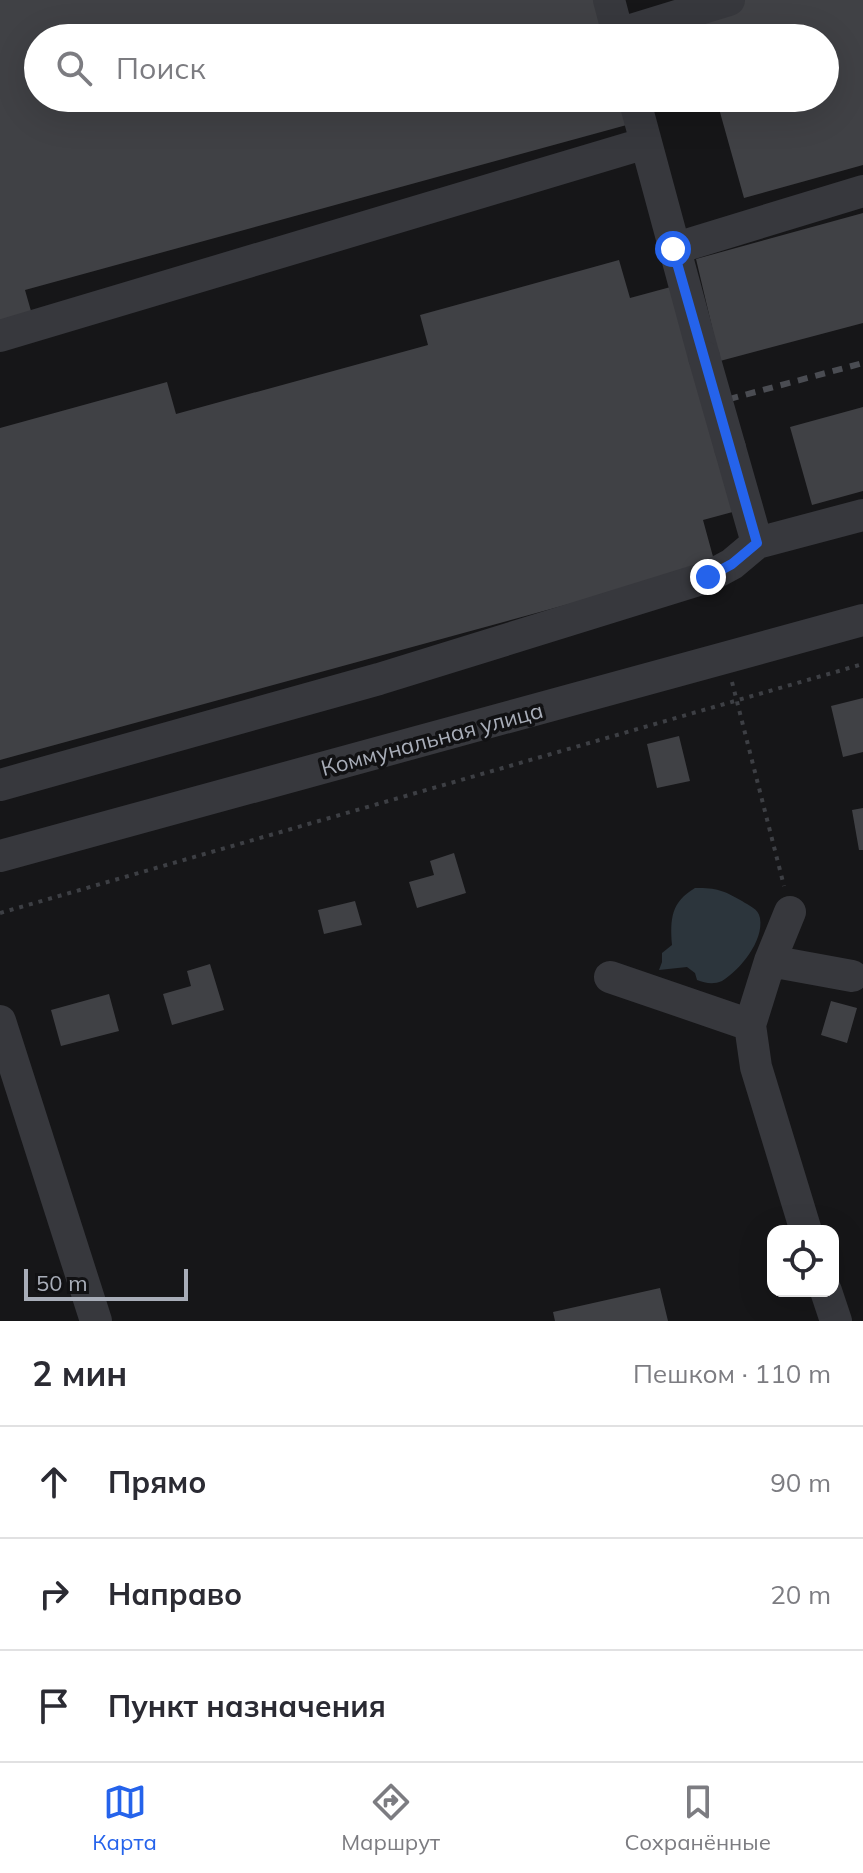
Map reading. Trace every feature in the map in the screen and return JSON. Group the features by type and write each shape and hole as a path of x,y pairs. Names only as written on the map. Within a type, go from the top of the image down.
{"street":[{"path":"609,0 615,24"},
{"path":"655,24 729,0"},
{"path":"638,112 673,249 757,543"},
{"path":"0,336 646,143"},
{"path":"673,249 863,191"},
{"path":"0,785 379,679 708,577 732,564 757,543 863,515"},
{"name":"Коммунальная улица","path":"0,856 863,620"},
{"path":"790,912 770,961 750,1025 756,1067 804,1225"},
{"path":"770,961 852,976"},
{"path":"610,977 750,1025"},
{"path":"0,1021 96,1321"},
{"path":"828,1297 836,1321"}],"path":[{"path":"725,659 738,699 790,912"},
{"path":"0,913 863,664"}],"shaded area":[{"path":"695,888 715,889 729,894 753,908 760,918 758,936 749,954 736,970 719,982 697,980 695,973 687,967 659,970 662,953 672,945 672,919 677,905"}],"building":[{"path":"0,0 600,0 606,24 24,24 24,112 631,112 634,123 25,290 35,325 0,335"},
{"path":"745,0 863,0 863,165 744,198 720,112 839,112 839,24 696,24 693,14"},
{"path":"863,213 863,323 720,361 696,259"},
{"path":"619,260 630,298 678,285 740,510 703,520 715,564 0,760 0,428 167,382 176,414 428,345 420,315"},
{"path":"863,407 863,491 812,505 790,427"},
{"path":"863,698 863,752 843,757 831,706"},
{"path":"679,736 690,781 657,788 647,744"},
{"path":"863,808 863,850 859,850 852,810"},
{"path":"454,853 466,893 417,908 409,882 434,875 430,861"},
{"path":"355,901 362,925 324,934 318,910"},
{"path":"210,964 224,1010 172,1025 163,994 191,986 187,971"},
{"path":"109,994 119,1031 61,1046 51,1010"},
{"path":"831,1001 857,1008 847,1043 821,1035"},
{"path":"660,1288 668,1321 555,1321 553,1312"}],"railway":[{"path":"711,404 863,363"}],"route":[{"path":"673,249 757,543 747,554 708,577"}]}
